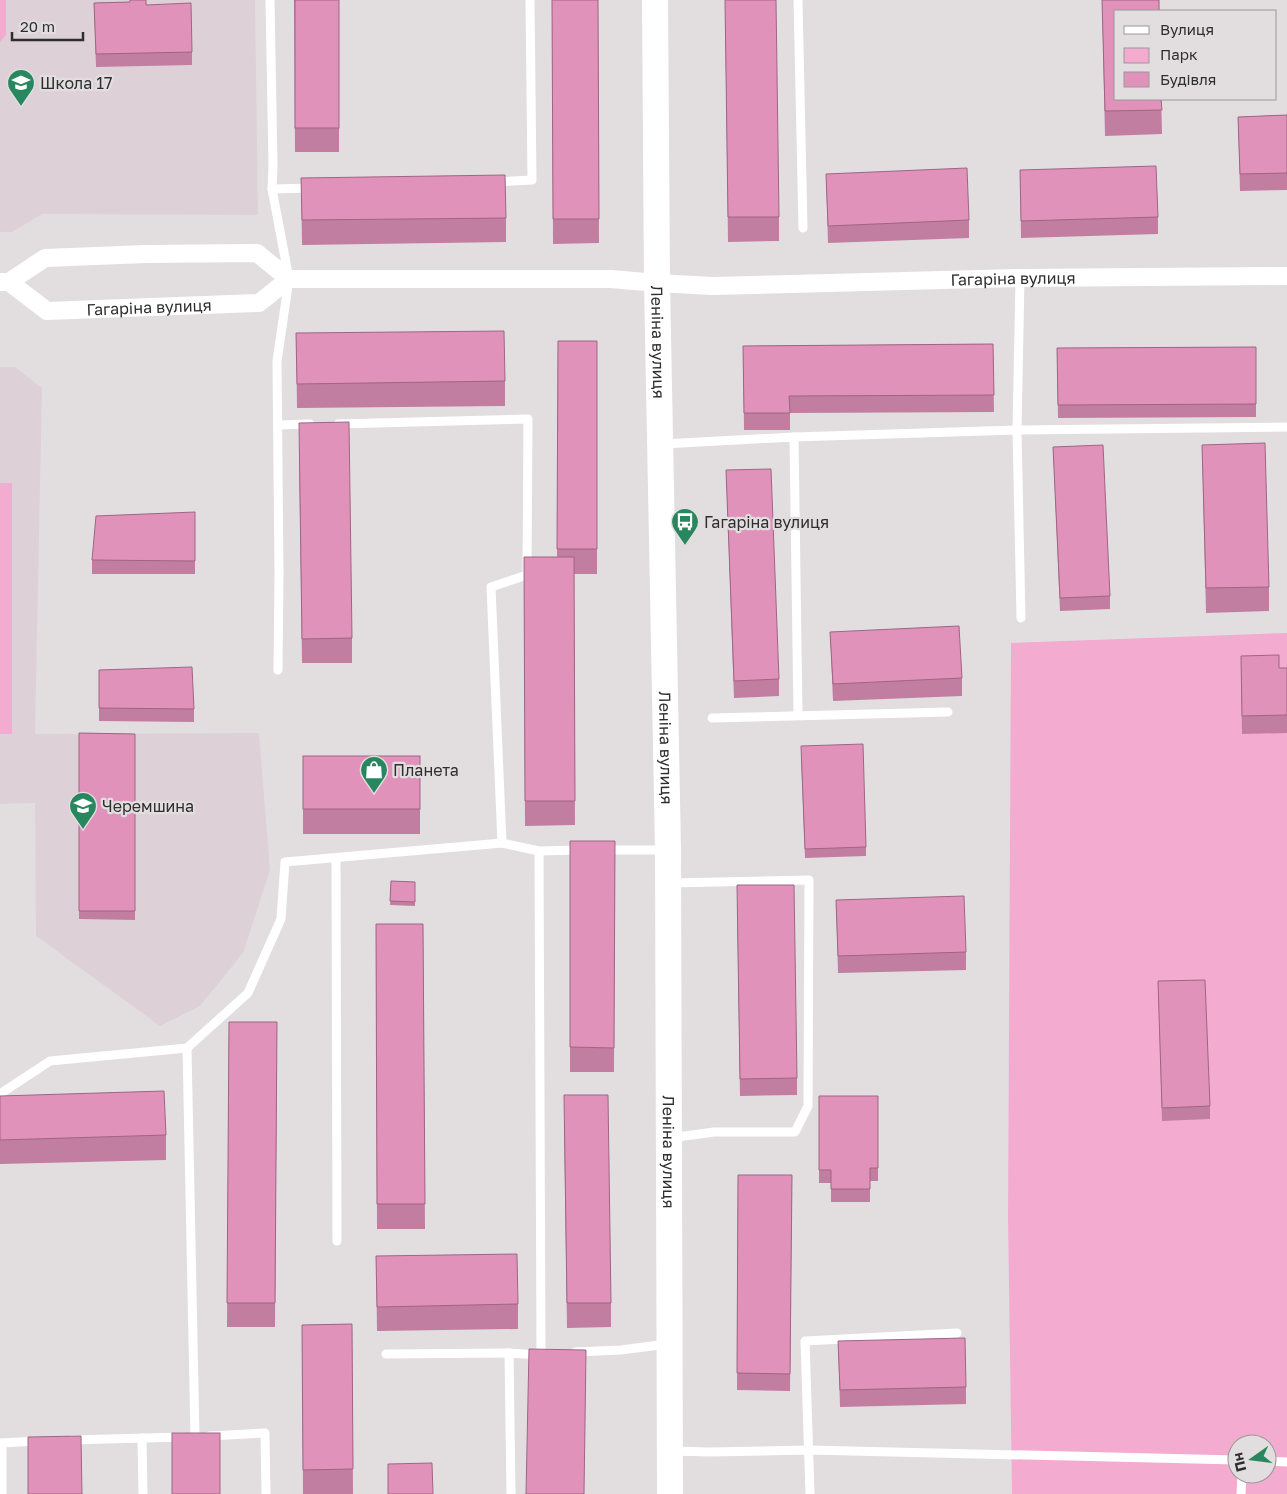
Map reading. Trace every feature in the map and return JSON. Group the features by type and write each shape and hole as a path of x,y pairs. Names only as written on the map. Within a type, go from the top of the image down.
{"street":[{"name":"Леніна вулиця","path":"655,0 657,284 668,850 670,1494"},
{"name":"Гагаріна вулиця","path":"289,278 259,303 47,311 5,282 45,258 156,254 257,254 289,278 611,279 657,284 712,286 1020,278 1287,276"}],"lane":[{"path":"270,0 272,189 289,278 277,361 278,670"},
{"path":"482,182 532,180 530,0"},
{"path":"798,0 803,228"},
{"path":"272,189 322,187"},
{"path":"1020,278 1017,430 1021,618"},
{"path":"328,424 528,419 528,575 492,587 502,843"},
{"path":"278,425 318,424"},
{"path":"661,444 794,437 1017,430 1287,427"},
{"path":"794,437 798,715"},
{"path":"712,718 948,712"},
{"path":"0,1094 50,1061 187,1048 248,993 281,919 285,862 502,843 539,851 668,850"},
{"path":"539,851 541,1355"},
{"path":"336,858 337,1241"},
{"path":"668,883 809,880 808,1106 795,1132 714,1132 669,1138"},
{"path":"187,1048 195,1437"},
{"path":"810,1494 805,1341 956,1333"},
{"path":"561,1353 621,1350 670,1344"},
{"path":"509,1353 510,1494"},
{"path":"386,1354 551,1354"},
{"path":"2,1494 1,1443 265,1433 266,1494"},
{"path":"142,1438 144,1494"},
{"path":"670,1451 809,1450 1227,1460"}],"shaded area":[{"path":"0,0 255,0 258,215 42,214 12,232 0,232"},
{"path":"0,367 15,367 42,388 35,734 259,733 270,870 243,953 200,1006 160,1026 36,936 35,803 0,804"}],"green space":[{"path":"0,0 6,0 6,35 0,42"},
{"path":"0,483 12,483 12,734 0,734"},
{"path":"1287,633 1287,1494 1012,1494 1008,1217 1011,643"}],"building":[{"path":"130,0 146,0 146,5 191,3 192,52 96,54 94,3 130,2"},
{"path":"295,0 339,0 339,128 295,128"},
{"path":"552,0 598,0 599,219 553,219"},
{"path":"725,0 776,0 779,217 728,217"},
{"path":"1102,0 1159,0 1159,10 1114,10 1114,100 1161,100 1162,110 1105,111"},
{"path":"1287,115 1287,173 1240,174 1238,117"},
{"path":"1156,166 1158,217 1021,221 1020,170"},
{"path":"967,168 969,220 828,226 826,174"},
{"path":"505,175 506,218 302,220 301,178"},
{"path":"504,331 505,381 297,384 296,333"},
{"path":"558,341 597,341 597,549 557,549"},
{"path":"993,344 994,395 789,396 790,413 744,413 743,346"},
{"path":"1256,347 1256,404 1058,405 1057,348"},
{"path":"349,422 352,638 302,639 299,423"},
{"path":"1265,443 1269,587 1206,588 1202,445"},
{"path":"1103,445 1110,596 1060,598 1053,447"},
{"path":"771,469 779,679 734,681 726,470"},
{"path":"195,512 195,561 92,560 96,516"},
{"path":"524,557 574,557 575,801 525,801"},
{"path":"959,626 962,678 833,684 830,632"},
{"path":"1279,655 1279,668 1287,668 1287,715 1242,716 1241,656"},
{"path":"192,667 194,709 99,708 99,670"},
{"path":"79,733 135,734 135,911 79,911"},
{"path":"863,744 866,847 805,849 801,746"},
{"path":"303,756 420,756 420,809 303,809"},
{"path":"570,841 615,841 614,1048 570,1047"},
{"path":"391,881 415,882 415,902 390,901"},
{"path":"737,885 794,885 797,1078 740,1079"},
{"path":"964,896 966,952 838,956 836,900"},
{"path":"376,924 423,924 425,1204 377,1204"},
{"path":"1205,980 1210,1106 1162,1108 1158,981"},
{"path":"229,1022 277,1022 275,1303 227,1303"},
{"path":"164,1091 166,1135 0,1140 0,1096"},
{"path":"564,1095 608,1095 611,1303 567,1303"},
{"path":"819,1096 878,1096 878,1168 870,1168 870,1189 831,1189 831,1170 819,1170"},
{"path":"738,1175 792,1175 790,1374 737,1373"},
{"path":"517,1254 518,1304 377,1307 376,1256"},
{"path":"352,1324 353,1469 303,1470 302,1325"},
{"path":"965,1338 966,1387 840,1390 838,1341"},
{"path":"529,1349 586,1350 584,1494 526,1494"},
{"path":"172,1433 220,1433 220,1494 172,1494"},
{"path":"81,1436 82,1494 28,1494 28,1437"},
{"path":"432,1463 433,1494 388,1494 388,1464"}],"place":[{"name":"Школа 17","path":"21,107"},
{"name":"Гагаріна вулиця","path":"685,546"},
{"name":"Планета","path":"374,794"},
{"name":"Черемшина","path":"83,830"}]}
